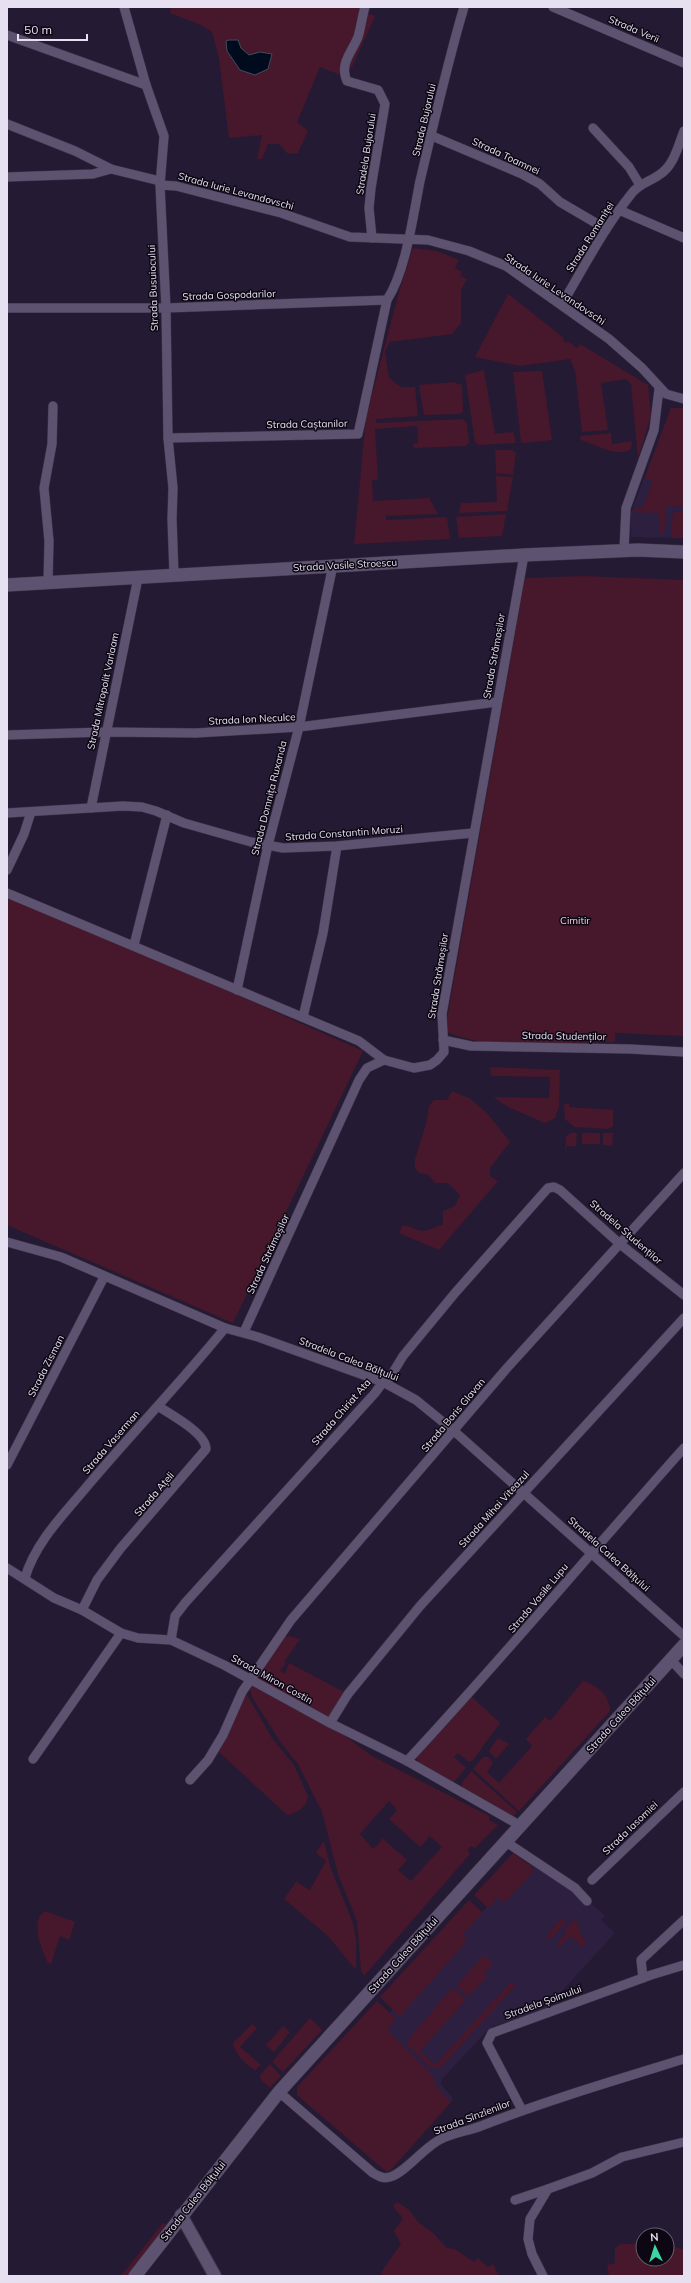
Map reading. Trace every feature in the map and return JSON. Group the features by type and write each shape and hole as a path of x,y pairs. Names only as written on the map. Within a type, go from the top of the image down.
{"main road":[{"name":"Strada Vasile Stroescu","path":"7,585 333,565 624,550 684,552"},
{"name":"Strada Calea Bălțului","path":"135,2276 181,2215 280,2092 684,1645"}],"street":[{"name":"Strada Busuiocului","path":"124,7 146,85 164,136 160,183 166,308 168,438 173,488 172,520 174,575"},
{"name":"Stradela Bujorului","path":"365,7 358,37 345,61 344,70 347,80 378,90 385,104 371,188 370,227 372,238"},
{"name":"Strada Bujorului","path":"408,240 444,79 464,7"},
{"name":"Strada Verii","path":"553,7 684,63"},
{"path":"7,35 119,77 146,85"},
{"name":"Strada Iurie Levandovschi","path":"7,124 75,151 111,169 160,183 281,213 350,237 428,240 448,244 488,258 506,266 562,304 614,344 642,368 659,389 666,394 684,399"},
{"path":"593,128 629,167 640,185"},
{"name":"Strada Romaniței","path":"562,304 606,229 619,210 640,185 660,175 667,169 675,157 684,131"},
{"name":"Strada Toamnei","path":"432,136 522,174 540,184 560,202 606,229"},
{"path":"7,177 93,174 111,169"},
{"path":"619,210 684,238"},
{"path":"387,300 394,289 408,240"},
{"name":"Strada Gospodarilor","path":"7,308 166,308 387,300"},
{"name":"Strada Caștanilor","path":"168,438 358,434 387,300"},
{"path":"624,550 626,508 654,430 659,389"},
{"path":"48,583 49,541 44,488 52,444 53,406"},
{"name":"Strada Strămoșilor","path":"244,1332 359,1080 367,1068 384,1060 414,1068 430,1065 444,1052 441,1018 524,555"},
{"name":"Strada Domnița Ruxanda","path":"237,990 268,846 299,727 333,565"},
{"name":"Strada Mitropolit Varlaam","path":"91,808 105,732 135,600 138,578"},
{"name":"Strada Ion Neculce","path":"7,736 105,732 196,733 299,727 497,702"},
{"name":"Strada Constantin Moruzi","path":"7,813 91,808 142,807 167,815 184,823 268,846 283,848 337,846 473,833"},
{"path":"7,870 24,834 31,812"},
{"path":"134,945 167,815"},
{"path":"303,1017 323,933 337,846"},
{"path":"7,893 134,945 359,1041 384,1060"},
{"name":"Strada Studenților","path":"443,1040 471,1046 630,1049 684,1052"},
{"name":"Strada Boris Glavan","path":"190,1780 208,1760 223,1735 237,1700 291,1620 507,1368 684,1173"},
{"name":"Stradela Studenților","path":"554,1187 560,1190 620,1244 684,1295"},
{"name":"Strada Chiriat Ata","path":"171,1640 175,1616 375,1393 383,1382 389,1379 403,1356 455,1293 543,1192 554,1187"},
{"name":"Stradela Calea Bălțului","path":"7,1242 61,1257 104,1277 225,1328 244,1332 383,1382 416,1400 454,1431 684,1636"},
{"name":"Strada Zisman","path":"7,1465 104,1277"},
{"name":"Strada Mihai Viteazul","path":"330,1723 348,1694 420,1606 684,1318"},
{"name":"Strada Vaserman","path":"25,1578 29,1563 66,1512 138,1425 158,1406 190,1371 225,1328"},
{"name":"Strada Ațeli","path":"82,1610 97,1580 120,1549 206,1449 204,1442 196,1432 158,1406"},
{"name":"Strada Vasile Lupu","path":"407,1761 492,1669 591,1553 684,1448"},
{"name":"Strada Miron Costin","path":"7,1568 25,1578 54,1598 82,1610 121,1633 138,1638 171,1640 224,1665 330,1723 407,1761 521,1826"},
{"path":"33,1759 121,1633"},
{"path":"671,1660 684,1674"},
{"name":"Strada Iasomiei","path":"592,1880 684,1792"},
{"path":"506,1842 575,1888 587,1901"},
{"path":"643,1978 641,1960 684,1920"},
{"name":"Stradela Șoimului","path":"522,2110 487,2043 488,2038 492,2033 643,1978 684,1965"},
{"name":"Strada Sînzîenilor","path":"280,2092 373,2173 381,2177 394,2175 420,2153 441,2139 471,2130 522,2110 684,2059"},
{"path":"515,2200 592,2173 622,2157 684,2142"},
{"path":"543,2276 532,2254 528,2239 530,2220 548,2189"},
{"path":"181,2215 215,2276"}],"shaded area":[{"path":"671,408 684,408 684,538 631,537 631,512"},
{"path":"527,1863 556,1878 584,1903 588,1901 605,1916 601,1920 615,1933 544,2011 493,2026 487,2031 441,2080 441,2084 453,2098 451,2102 388,2173 309,2101"}],"green space":[{"path":"171,7 370,7 367,13 375,16 352,67 338,74 320,67 297,122 308,131 298,153 288,154 279,144 268,144 262,159 257,159 262,135 229,138 219,58 212,32 201,25 170,13"},
{"path":"413,248 437,251 459,260 455,268 462,272 460,276 467,279 461,290 461,323 452,334 390,342 385,351 389,378 401,387 415,387 418,416 376,419 376,423 463,419 467,423 469,443 465,446 414,448 413,444 418,443 417,426 375,429 378,480 372,480 373,501 429,498 438,514 386,516 386,520 447,517 450,539 354,544 366,418 399,292"},
{"path":"508,294 564,338 563,341 567,343 568,341 577,348 580,344 648,385 651,416 638,458 631,384 626,379 601,383 608,430 582,432 575,371 570,359 520,366 475,357"},
{"path":"484,370 495,434 513,432 516,443 479,445 475,442 465,375"},
{"path":"542,371 552,440 524,443 521,442 513,372"},
{"path":"453,382 462,385 463,411 460,414 424,415 419,385"},
{"path":"671,408 684,408 684,507 666,506 664,533 659,533 659,513 631,512 643,507 653,481 645,478"},
{"path":"611,433 612,444 632,441 631,449 625,452 613,451 580,440 581,436"},
{"path":"495,450 512,450 516,453 513,475 496,473"},
{"path":"496,476 513,477 507,511 459,513 461,503 497,502"},
{"path":"673,511 684,512 684,538 671,538"},
{"path":"506,514 502,536 459,538 456,517"},
{"name":"Cimitir","path":"583,576 684,580 684,1036 615,1033 615,1042 531,1045 489,1043 469,1039 449,1033 446,1025 525,578"},
{"path":"7,895 80,925 363,1051 233,1323 7,1225"},
{"path":"490,1067 560,1070 559,1107 555,1118 545,1123 508,1107 493,1097 549,1098 550,1077 491,1076"},
{"path":"452,1091 469,1098 487,1113 510,1142 490,1168 490,1176 498,1181 439,1250 399,1233 402,1226 408,1226 425,1231 443,1224 443,1211 455,1206 460,1195 448,1183 435,1183 429,1175 419,1173 415,1168 415,1159 426,1124 429,1106 434,1100 447,1100"},
{"path":"564,1104 569,1104 569,1107 613,1110 613,1126 608,1129 574,1127 565,1119"},
{"path":"570,1133 577,1133 576,1146 567,1146 565,1153 566,1137"},
{"path":"582,1133 600,1133 600,1144 582,1144"},
{"path":"603,1133 613,1133 612,1146 603,1145"},
{"path":"289,1636 300,1639 284,1662 286,1663 280,1671 285,1673 289,1663 344,1692 329,1717 256,1680 256,1674 282,1638"},
{"path":"583,1681 593,1685 602,1692 608,1700 610,1711 519,1811 473,1769 483,1757 488,1757 493,1763 487,1772 499,1783 532,1746 526,1739 545,1717 550,1721"},
{"path":"252,1685 345,1736 372,1756 489,1816 489,1820 498,1825 475,1848 470,1846 468,1850 470,1854 364,1976 361,1971 357,1921 338,1874 322,1812 298,1764 281,1743 252,1697 250,1690","holes":["389,1801 397,1810 389,1819 420,1847 430,1836 442,1847 411,1881 398,1870 407,1860 381,1837 382,1840 373,1849 360,1834"]},
{"path":"245,1691 272,1738 294,1765 308,1796 306,1803 302,1808 289,1815 286,1814 219,1752 220,1746"},
{"path":"471,1696 500,1723 473,1760 469,1762 458,1753 454,1757 466,1768 453,1783 419,1763 416,1757"},
{"path":"498,1738 509,1744 496,1759 489,1751"},
{"path":"471,1771 517,1812 512,1817 462,1788 462,1783"},
{"path":"324,1841 331,1869 353,1923 356,1939 356,1970 328,1936 284,1899 296,1882 310,1890 326,1861 316,1853"},
{"path":"513,1853 531,1866 533,1872 504,1903 498,1897 488,1908 474,1895"},
{"path":"469,1900 483,1913 463,1934 467,1941 401,2015 398,2015 380,1997"},
{"path":"45,1911 75,1922 69,1940 60,1936 51,1964 48,1963 43,1951 37,1928 40,1916"},
{"path":"561,1918 566,1922 550,1940 546,1936"},
{"path":"574,1920 580,1925 578,1927 586,1944 583,1948 570,1936 560,1947 556,1944 566,1933 564,1931"},
{"path":"484,1955 493,1963 484,1974 487,1977 468,1997 457,1985"},
{"path":"510,1983 516,1985 440,2068 431,2068 408,2046 408,2040 450,1990 455,1989 466,2000 420,2051 435,2065"},
{"path":"377,2001 396,2019 389,2027 390,2033 432,2075 436,2086 451,2102 388,2173 297,2095 297,2087"},
{"path":"310,2018 322,2030 283,2072 272,2062"},
{"path":"252,2024 257,2028 240,2047 261,2065 255,2070 241,2059 233,2043"},
{"path":"283,2026 290,2032 274,2052 266,2045"},
{"path":"270,2064 281,2076 270,2088 261,2080 260,2075"},
{"path":"397,2202 409,2210 419,2223 432,2232 447,2248 455,2249 474,2262 478,2258 488,2267 493,2264 499,2276 382,2276 382,2271 401,2244 394,2231 403,2219 393,2206"},
{"path":"163,2223 166,2225 129,2276 121,2276"},
{"path":"621,2244 635,2244 635,2267 675,2267 675,2247 684,2250 684,2276 609,2276 607,2265 615,2263 615,2248"}],"water":[{"path":"238,40 241,48 249,55 260,52 272,54 268,69 255,75 240,70 227,51 226,41"}]}
